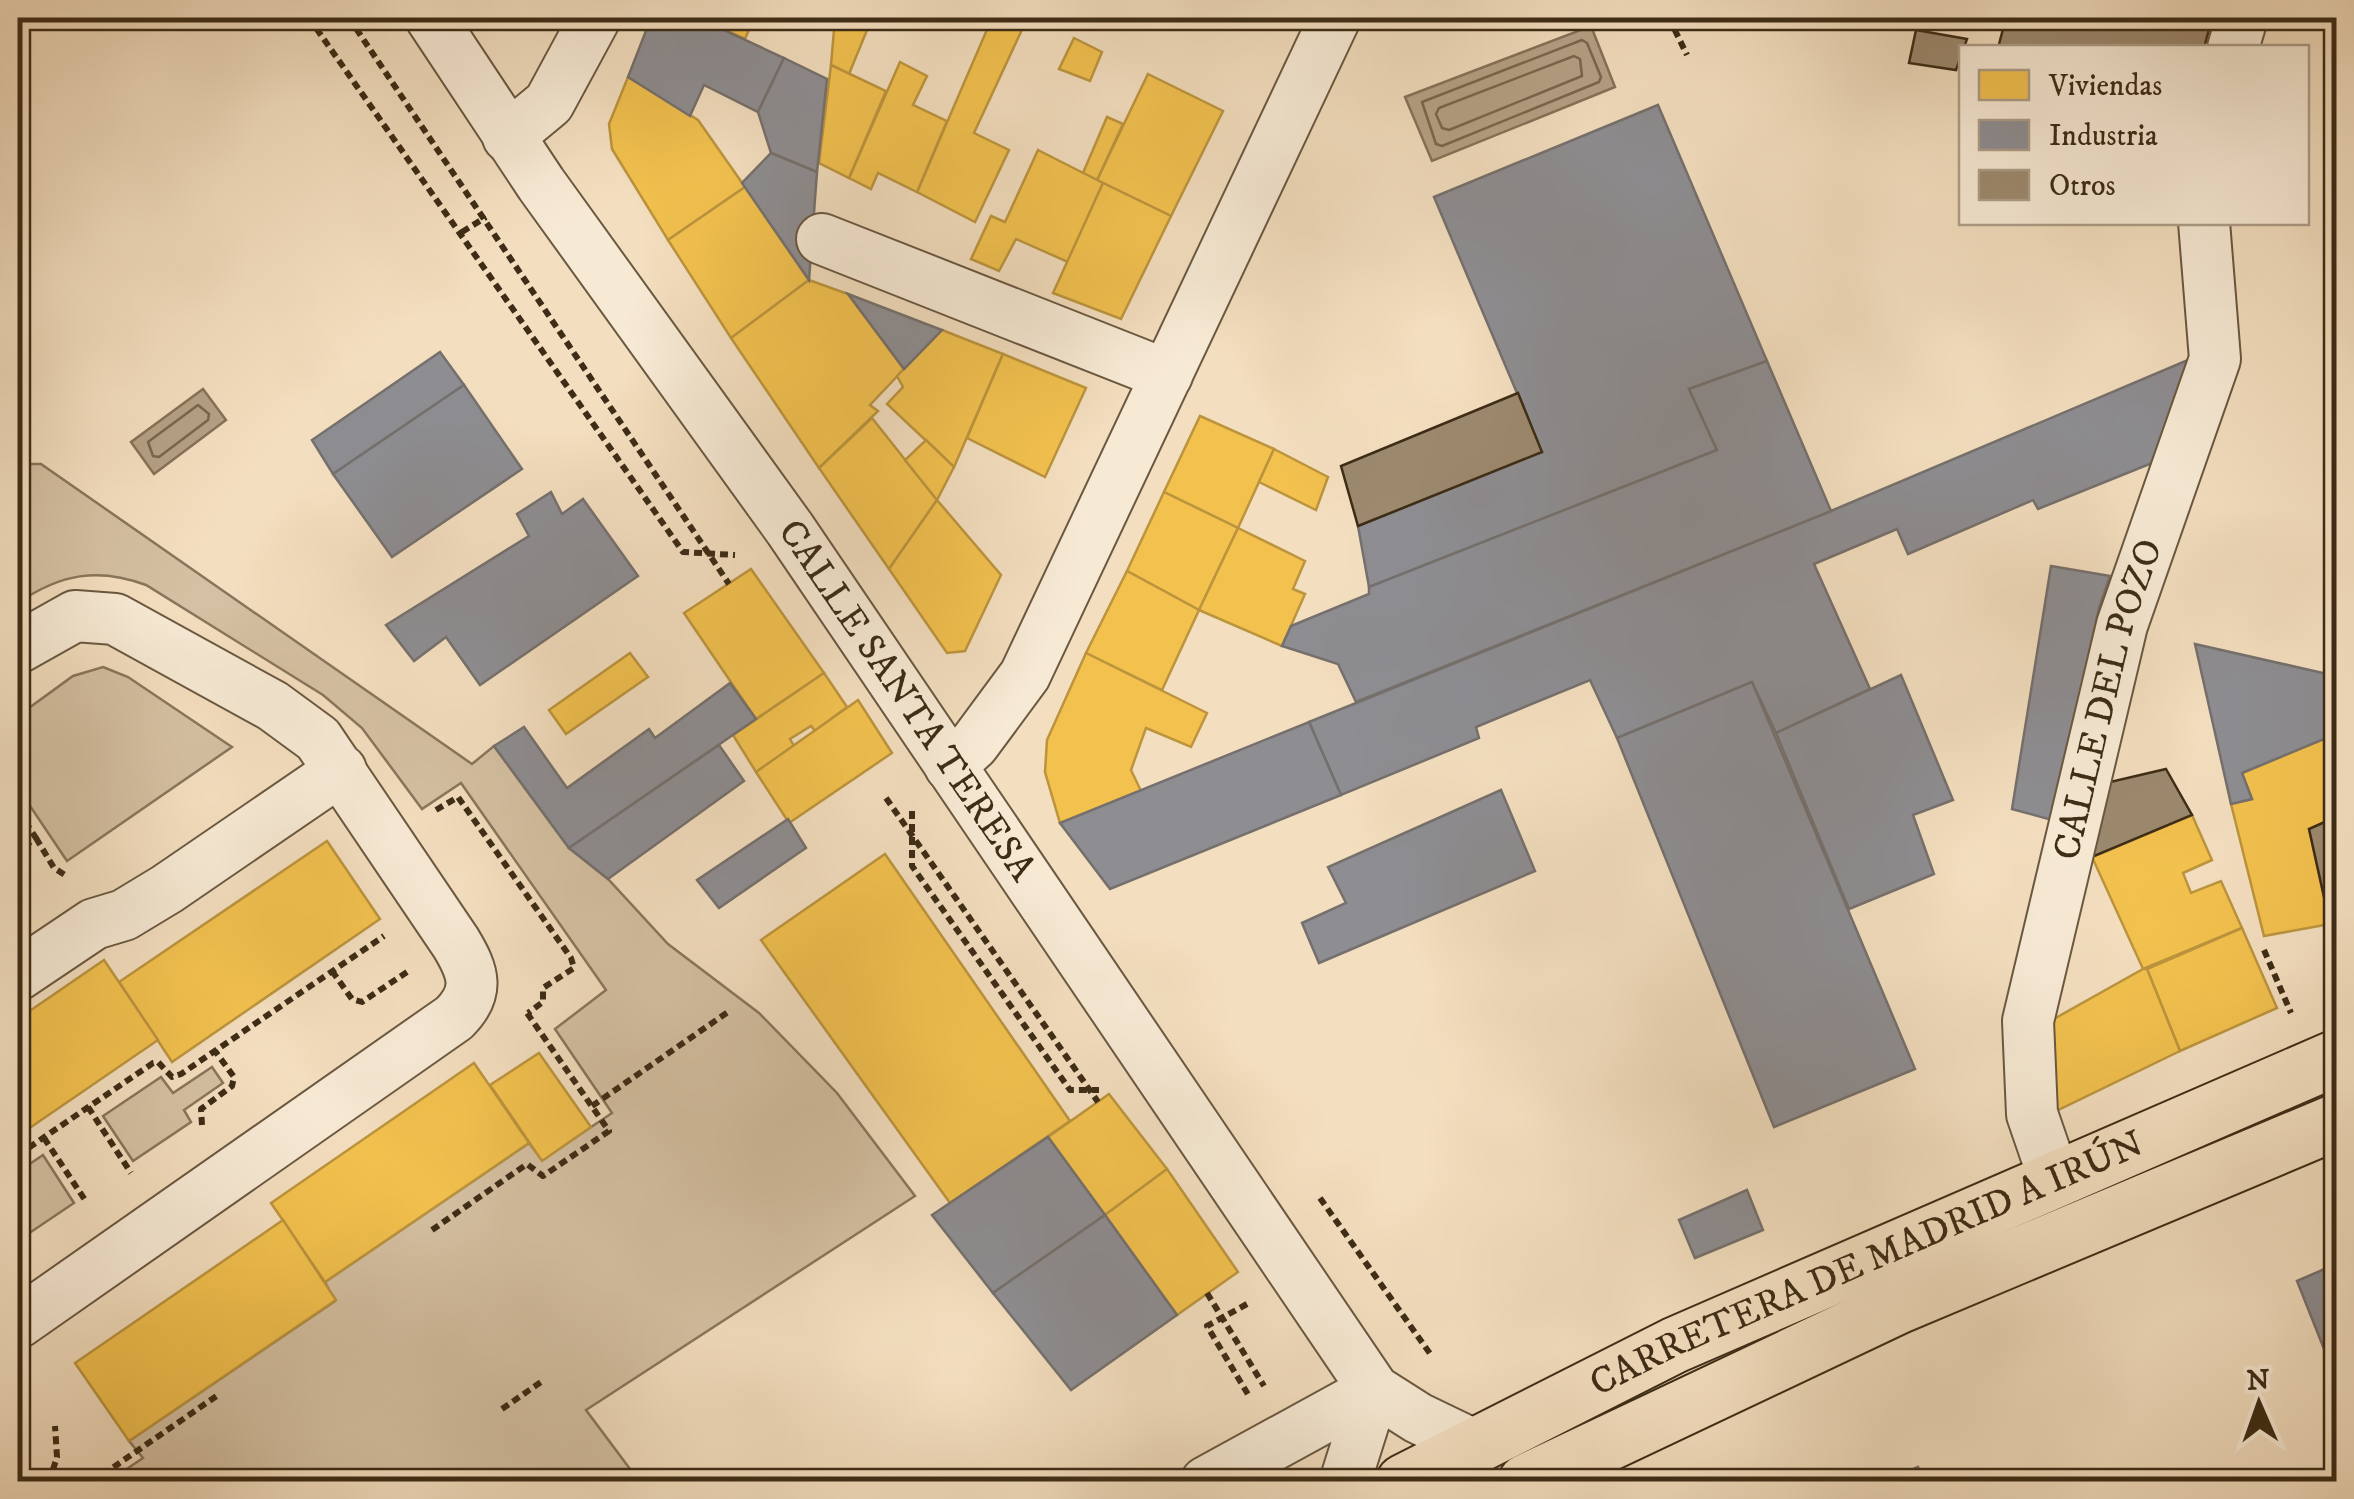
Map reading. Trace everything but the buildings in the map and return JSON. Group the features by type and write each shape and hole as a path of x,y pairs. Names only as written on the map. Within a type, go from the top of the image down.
{"highway":[{"name":"CARRETERA DE MADRID A IRÚN","path":"1404,1482 1472,1444 1675,1345 2054,1178 2316,1041"},
{"name":"CARRETERA DE MADRID A IRÚN","path":"1526,1482 1898,1306 2336,1122"}],"street":[{"name":"CALLE SANTA TERESA","path":"431,18 508,137 790,529 933,781 1374,1390 1418,1418 1472,1444"},
{"path":"508,137 549,104 595,18"},
{"path":"933,781 974,744 1025,674 1335,18"},
{"path":"2234,45 2242,18"},
{"name":"CALLE DEL POZO","path":"2054,1178 2032,1114 2028,1022 2122,624 2215,359 2204,225"},
{"path":"822,239 1167,375"},
{"path":"18,648 75,616 115,619 272,706 318,739 466,960 474,978 471,1001 454,1018 18,1323"},
{"path":"18,976 94,924 124,915 167,889 341,770"},
{"path":"1206,1482 1276,1423 1374,1390"},
{"path":"1345,1482 1374,1390"}],"path":[{"path":"309,18 683,552 744,558"},
{"path":"349,18 728,584"},
{"path":"1669,18 1687,55"},
{"path":"933,781 910,833 912,866 1070,1090 1114,1091"},
{"path":"886,798 1098,1102"},
{"path":"18,811 54,868 68,876"},
{"path":"18,851 36,838"},
{"path":"18,1156 153,1064 158,1062 172,1076 181,1074 397,927"},
{"path":"2264,950 2316,1041"},
{"path":"332,971 352,999 362,1002 412,968"},
{"path":"592,1106 728,1012"},
{"path":"432,1230 527,1164 543,1176 609,1131 527,1013"},
{"path":"88,1107 132,1175"},
{"path":"44,1138 88,1206"},
{"path":"1350,1238 1440,1367"},
{"path":"1208,1293 1276,1423"},
{"path":"1262,1294 1207,1326 1276,1423"},
{"path":"502,1408 541,1382"},
{"path":"92,1482 218,1395"},
{"path":"18,1470 50,1481 57,1457 54,1426"}],"shaded area":[{"path":"18,464 41,464 472,764 494,746 569,848 608,879 668,944 759,1013 837,1093 915,1196 586,1410 639,1481 109,1481 143,1458 129,1441 335,1301 325,1282 529,1143 542,1160 612,1113 555,1029 606,990 461,783 422,809 362,728 323,695 146,585 112,576 80,576 49,585 18,603"},
{"path":"103,667 128,677 232,747 67,861 18,788 18,716 73,676"},
{"path":"212,1067 223,1083 184,1110 191,1122 133,1161 103,1116 161,1077 173,1093"},
{"path":"43,1155 74,1203 19,1240 18,1172"}],"water":[{"path":"1591,26 1615,87 1432,161 1405,97"},
{"path":"203,389 226,420 154,474 131,442"}]}
